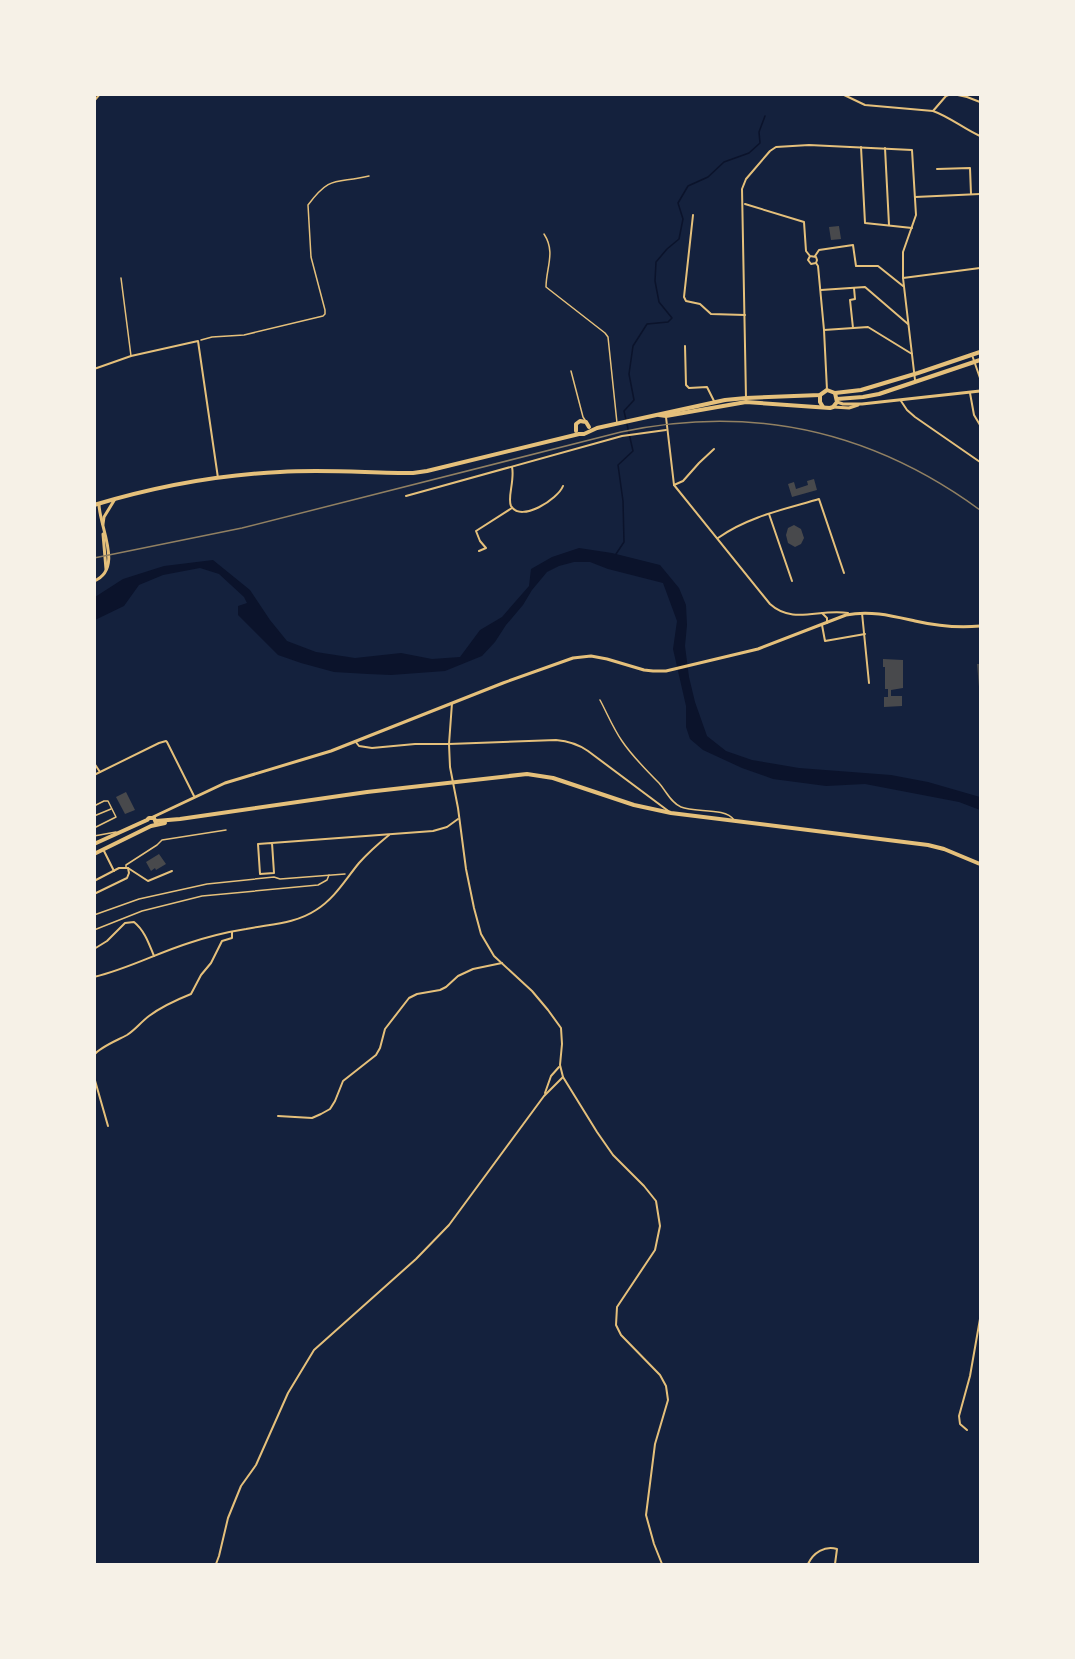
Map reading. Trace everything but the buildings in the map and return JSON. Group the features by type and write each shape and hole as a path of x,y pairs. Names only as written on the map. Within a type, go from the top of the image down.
{"main road":[{"path":"588,429 746,398 783,398 820,395 827,390 835,393 861,390 981,352"},
{"path":"837,400 879,394 981,360"},
{"path":"657,415 666,416 746,402 830,408 837,400 835,393"},
{"path":"820,395 820,402 823,406"},
{"path":"578,432 576,424 583,419 588,429"},
{"path":"97,505 176,484 280,472 413,473 464,463 578,432 585,434 588,429"},
{"path":"94,854 154,822 367,792 527,774 553,778 634,805 672,813 928,845 981,864"},
{"path":"94,844 149,818 154,822"}],"street":[{"path":"94,101 100,94"},
{"path":"842,94 865,105 933,111 981,136"},
{"path":"933,111 945,96 952,94 981,102"},
{"path":"746,398 742,189 746,179 776,147 861,147 912,150 915,215 903,252 903,286 916,383"},
{"path":"861,147 865,223 912,228"},
{"path":"885,148 889,225"},
{"path":"937,169 970,168 971,194"},
{"path":"915,197 981,194"},
{"path":"744,203 804,222 806,251 810,256"},
{"path":"693,215 684,297 688,302 700,304 711,314 745,315"},
{"path":"827,390 821,290 815,256 819,250 853,245 856,267 878,266 903,286"},
{"path":"810,256 815,256"},
{"path":"810,256 808,260 810,263 816,263"},
{"path":"903,278 981,268"},
{"path":"821,290 865,287 908,324"},
{"path":"853,328 850,300 855,299 854,288"},
{"path":"824,330 868,327 912,354"},
{"path":"94,369 131,356 198,341 218,479"},
{"path":"685,346 686,385 689,388 707,387 715,403"},
{"path":"972,355 981,378"},
{"path":"837,400 843,404 881,403 981,391"},
{"path":"970,393 974,415 981,425"},
{"path":"879,394 881,403"},
{"path":"901,401 915,417 981,462"},
{"path":"833,407 849,408 862,404"},
{"path":"666,416 674,485 770,604 783,613 796,615 846,612 851,614"},
{"path":"406,496 622,436 666,430"},
{"path":"674,485 682,481 714,449"},
{"path":"512,467 514,475 510,502 512,508 517,511 532,510 561,493 563,486"},
{"path":"103,526 105,517 115,499"},
{"path":"718,539 741,524 819,499 844,573"},
{"path":"97,505 105,517"},
{"path":"94,581 102,577 109,559 97,505"},
{"path":"479,551 486,548 476,531 512,508"},
{"path":"94,514 100,519"},
{"path":"769,514 792,581"},
{"path":"822,613 826,616 825,641 865,634"},
{"path":"862,613 869,683"},
{"path":"154,822 160,815 225,783 312,757 503,683 582,656 599,657 653,671 675,669 763,647 851,614 862,613 895,615 942,626 981,626"},
{"path":"452,703 450,767 474,908 481,934 494,956 532,991 561,1028 560,1065 563,1077 613,1155 656,1201 660,1226 655,1250 617,1308 616,1325 621,1335 660,1375 666,1386 668,1400 655,1444 646,1515 662,1564"},
{"path":"355,741 364,748 517,740 567,741 588,751 672,813"},
{"path":"94,775 159,743 167,742 195,798"},
{"path":"94,763 100,772"},
{"path":"272,843 273,873 260,874 258,844 433,831 447,827 458,819"},
{"path":"94,977 122,970 186,944 303,917 324,905 367,854 389,835"},
{"path":"103,849 114,871"},
{"path":"94,881 127,867"},
{"path":"127,867 148,880 172,871"},
{"path":"127,867 129,873 127,878"},
{"path":"94,894 136,874"},
{"path":"94,949 107,941 125,923 134,922 146,936 154,957"},
{"path":"94,1058 97,1051 131,1032 156,1011 191,994 222,941 232,938 232,932"},
{"path":"278,1116 312,1118 330,1108 343,1082 376,1055 385,1029 409,998 417,994 440,990 458,976 473,969 502,963"},
{"path":"544,1096 551,1076 560,1065"},
{"path":"94,1077 108,1126"},
{"path":"216,1564 228,1518 241,1486 256,1465 288,1394 314,1350 416,1259 449,1225 544,1096 563,1077"},
{"path":"967,1430 960,1424 959,1416 970,1376 981,1319"},
{"path":"808,1564 820,1551 830,1547 837,1549 835,1564"}],"lane":[{"path":"544,234 551,251 546,287 606,333 608,337 618,423"},
{"path":"121,278 131,356"},
{"path":"572,371 583,419"},
{"path":"600,700 622,741 680,807 730,815 734,820"},
{"path":"94,806 108,801 116,817 94,828"},
{"path":"94,816 112,809"},
{"path":"127,867 126,865 162,840 226,830"},
{"path":"94,836 120,832"}],"path":[{"path":"198,341 212,337 244,335 323,316 325,310 311,257 308,205 328,184 337,180 369,176"},
{"path":"94,915 140,899 207,884 352,873"},
{"path":"94,930 142,911 202,896 318,885 327,880 329,875"}],"water":[{"path":"579,548 612,553 660,565 679,588 686,605 685,646 695,702 707,736 726,751 752,760 799,768 891,775 928,782 980,797 980,810 959,802 865,784 826,786 773,779 703,750 690,739 686,727 686,706 673,649 677,621 663,583 590,562 574,562 547,572 482,656 445,671 391,675 334,672 278,655 238,615 238,606 247,603 244,597 219,574 200,568 163,575 139,585 124,606 95,620 95,597 123,579 164,566 213,560 250,590 287,641 316,652 355,658 401,653 432,659 460,657 480,630 502,617 529,586 531,569 552,557"}],"waterway":[{"path":"616,554 624,542 623,501 618,465 633,451 624,411 634,400 629,374 633,346 647,324 668,322 672,318 659,302 655,281 656,262 679,239 683,219 678,203 688,186 708,177 724,162 749,153 760,143 759,132 765,116"}],"railway":[{"path":"94,558 242,528 621,432 670,424 717,421 764,424 809,431 853,443 897,461 939,483 980,510"}]}
